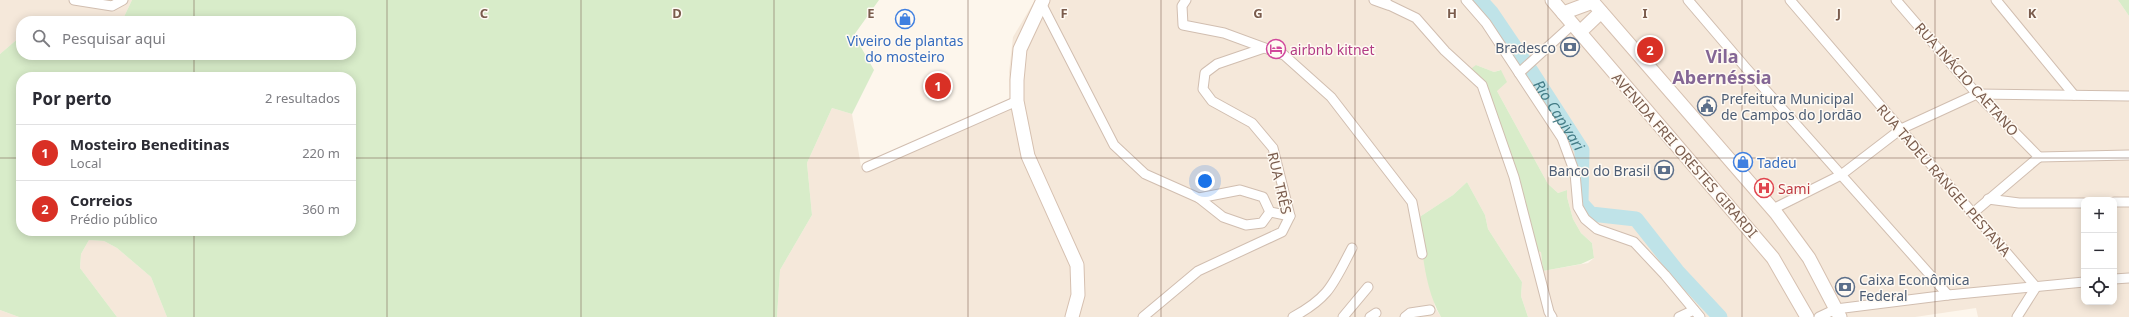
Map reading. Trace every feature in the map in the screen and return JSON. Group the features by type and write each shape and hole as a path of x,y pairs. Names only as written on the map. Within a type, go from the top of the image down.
{"main road":[{"name":"AVENIDA FREI ORESTES GIRARDI","path":"1552,0 1773,258 1807,317"},
{"path":"1042,2 1020,49 1017,80 1018,101 1028,156 1077,265 1078,295 1072,317"},
{"path":"1563,13 1596,4"},
{"path":"1576,28 1596,4"},
{"path":"1596,4 1773,209 1809,258 1838,313"}],"street":[{"path":"74,0 112,6 123,0"},
{"path":"1186,0 1182,6 1183,25 1224,33 1284,55 1331,97 1412,202 1422,254"},
{"path":"1374,0 1386,3 1416,18 1445,51 1482,84 1514,177 1550,315"},
{"path":"1466,0 1486,23 1520,72 1562,138 1575,173 1578,207 1585,219 1596,229 1634,242 1665,275 1697,313 1679,317"},
{"path":"1688,0 1746,68 1948,295"},
{"name":"RUA TADEU RANGEL PESTANA","path":"1790,0 2036,286"},
{"name":"RUA INÁCIO CAETANO","path":"1896,0 1978,94 2039,157"},
{"path":"1996,0 2074,95"},
{"path":"1042,2 1114,145 1145,174 1199,198 1223,217 1246,225 1262,223 1270,212"},
{"path":"1520,72 1537,56 1576,28"},
{"name":"RUA TRÊS","path":"1143,317 1198,271 1282,232 1290,216 1273,148 1252,123 1212,101 1203,89 1205,73 1217,64 1264,48"},
{"path":"1773,209 1841,175 1901,129 1978,94 2129,96"},
{"path":"866,167 1018,101"},
{"path":"1973,213 2039,157 2129,155"},
{"path":"1199,198 1240,190 1263,197 1270,212"},
{"path":"1988,199 2019,203 2081,203"},
{"path":"2117,202 2129,202"},
{"path":"1270,212 1290,216"},
{"path":"1293,317 1314,305 1331,289 1352,248"},
{"path":"2117,279 2129,278"},
{"path":"1819,317 1948,295 2081,282"},
{"path":"2017,317 2036,286"},
{"path":"1343,317 1368,287"},
{"path":"1405,317 1410,313 1430,314"},
{"path":"1422,317 1430,314"}],"shaded area":[{"path":"0,0 132,0 124,16 16,16 16,40 0,54"},
{"path":"1035,0 2118,0 2129,16 2129,317 1978,317 1976,308 1915,317 1528,317 1521,296 1522,282 1488,229 1485,215 1467,182 1453,195 1421,216 1435,307 1441,317 777,317 780,270 812,215 807,163 832,108 852,114 861,166 1010,99 1009,72 1013,37","holes":["1476,65 1494,72 1500,70 1497,91 1548,184 1558,193 1567,190 1567,197 1573,219 1581,233 1592,243 1594,258 1588,263 1543,271 1541,252 1491,102 1478,75"]},
{"path":"89,240 104,241 117,248 151,277 167,317 117,317 80,268 81,254"},
{"path":"0,310 19,317 0,317"}],"green space":[{"path":"132,0 879,0 854,35 874,70 852,114 832,108 807,163 812,215 780,270 777,317 167,317 151,277 117,248 104,241 89,240 81,254 80,268 117,317 19,317 0,310 0,54 16,40 16,60 356,60 356,16 124,16"},
{"path":"2118,0 2129,0 2129,16"},
{"path":"1476,65 1494,72 1501,70 1507,82 1497,91 1548,184 1558,193 1567,190 1567,197 1573,219 1581,233 1592,243 1594,258 1581,264 1543,271 1541,252 1534,250 1491,102 1478,75 1468,71"},
{"path":"1467,182 1485,215 1488,229 1522,282 1521,296 1528,317 1441,317 1431,295 1419,224 1421,216 1453,195"}],"waterway":[{"name":"Rio Capivari","path":"1480,0 1491,12 1582,150 1581,203 1591,214 1636,219 1677,271 1720,317"}],"place":[{"name":"Viveiro de plantas do mosteiro","path":"905,19"},
{"name":"Bradesco","path":"1570,47"},
{"name":"airbnb kitnet","path":"1276,49"},
{"name":"Correios","path":"1650,50"},
{"name":"Mosteiro Beneditinas","path":"938,86"},
{"name":"Prefeitura Municipal de Campos do Jordão","path":"1707,106"},
{"name":"Tadeu","path":"1743,162"},
{"name":"Banco do Brasil","path":"1664,170"},
{"name":"Sami","path":"1764,188"},
{"name":"Caixa Econômica Federal","path":"1845,287"}],"district":[{"name":"Vila Abernéssia","path":"1722,66"}]}
